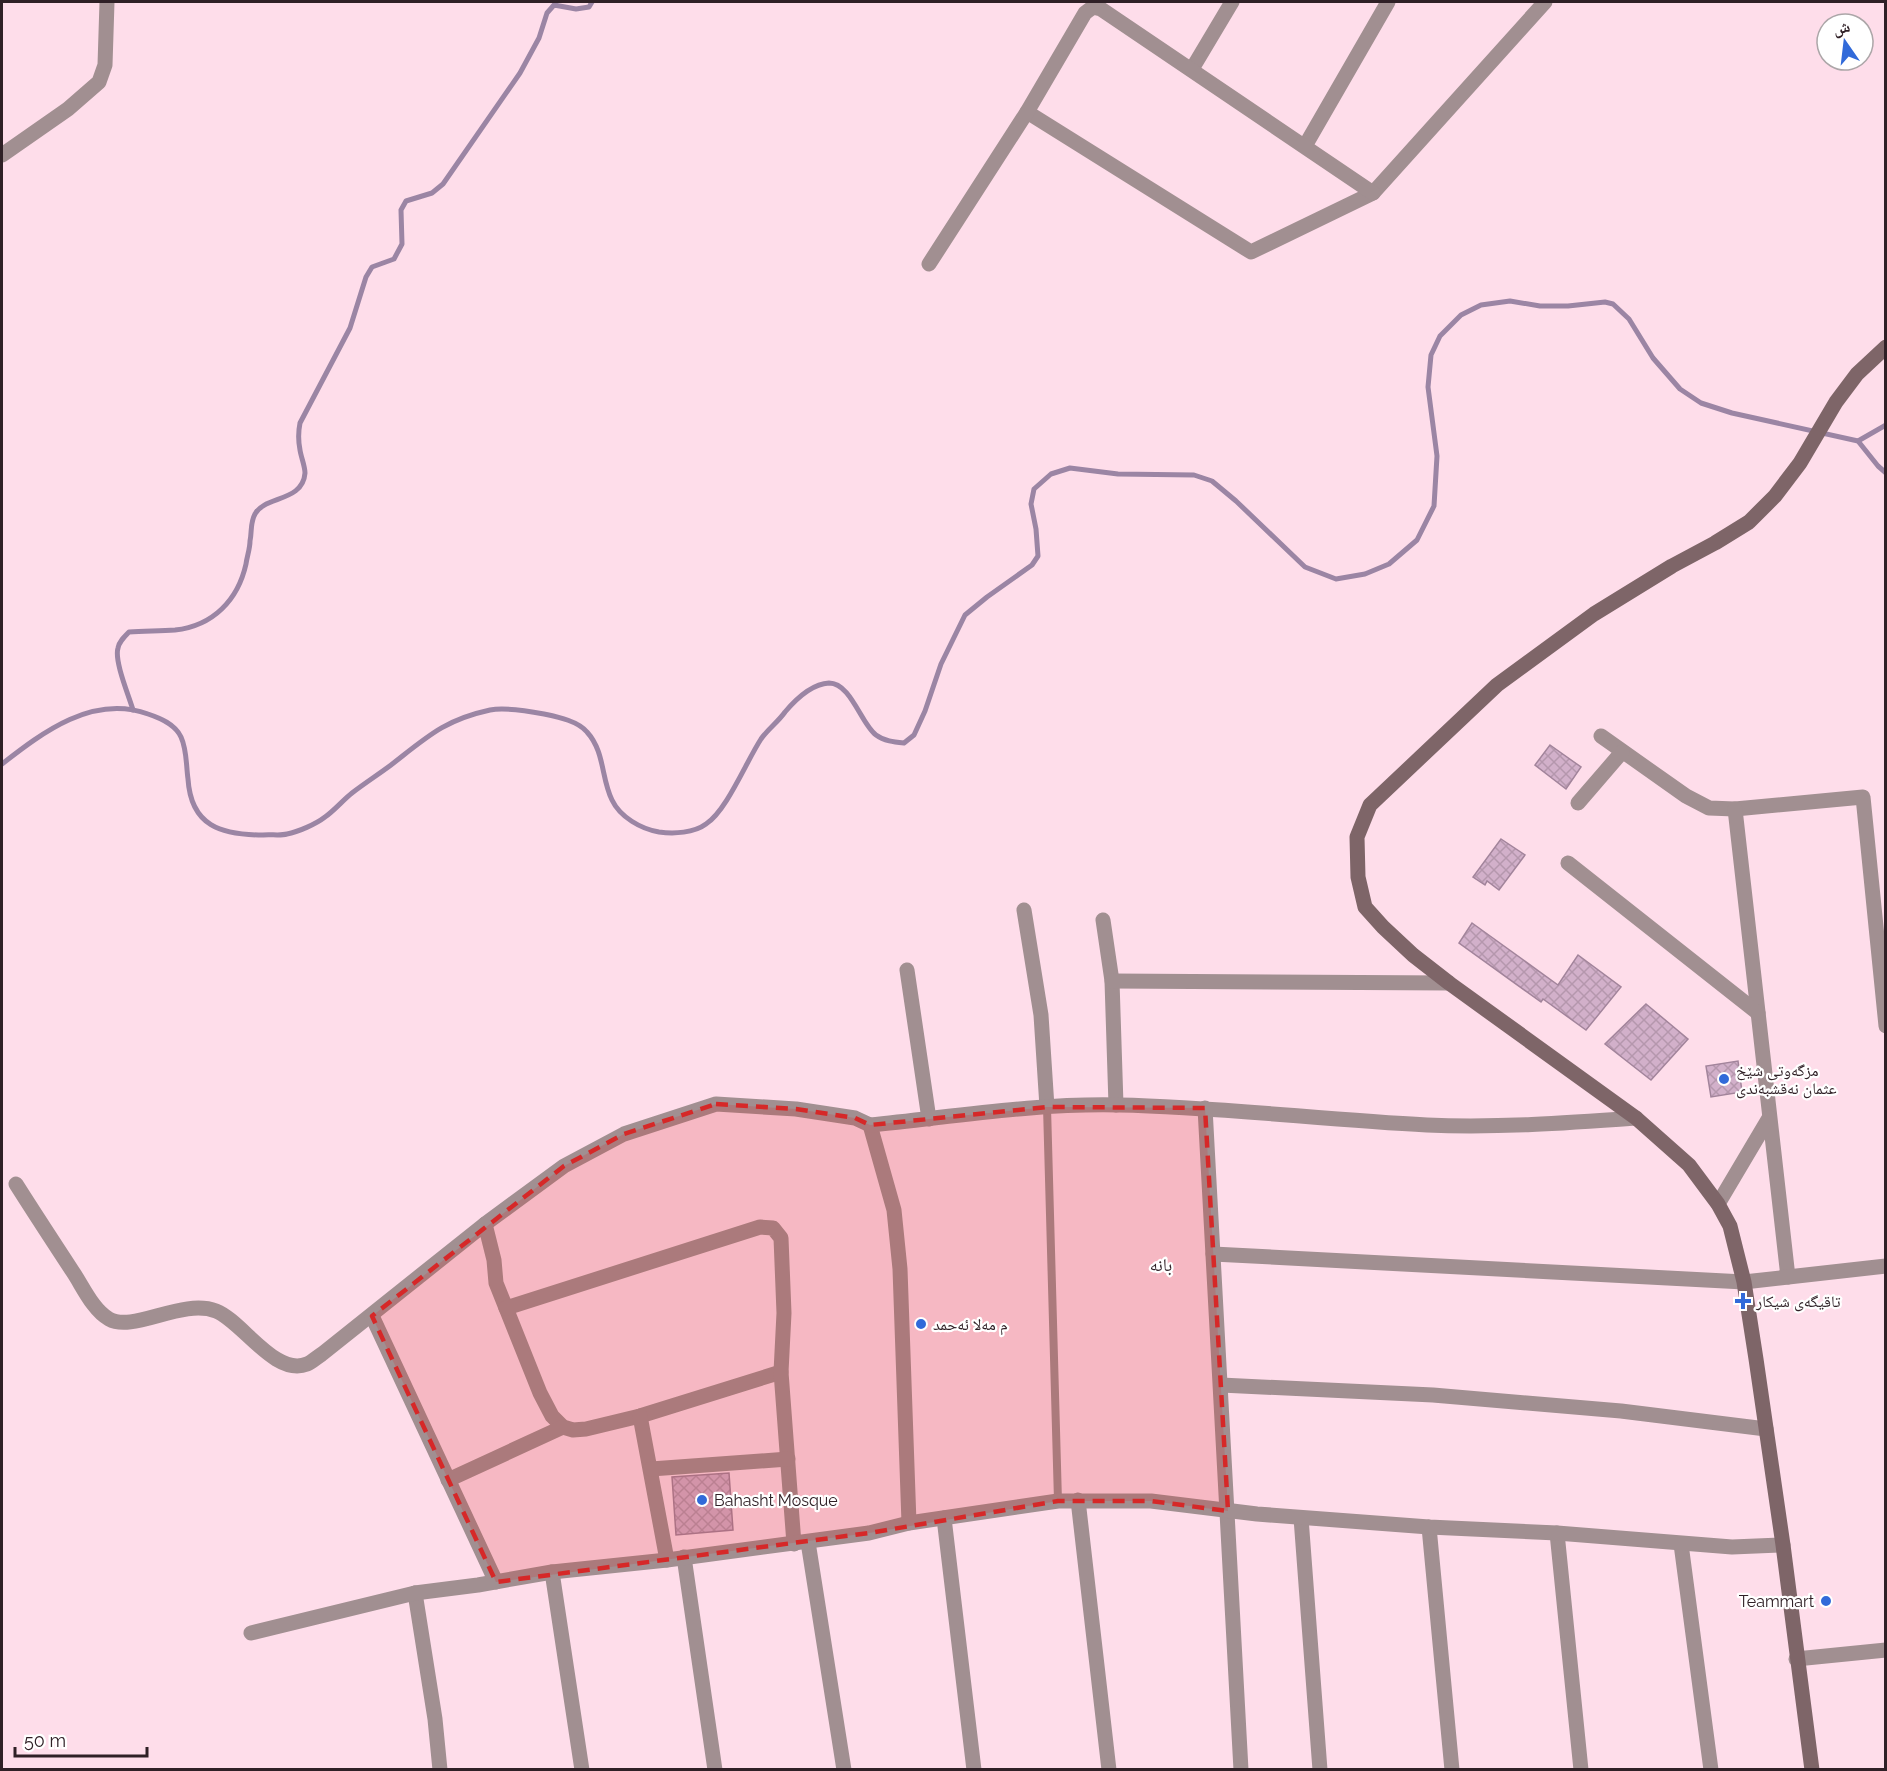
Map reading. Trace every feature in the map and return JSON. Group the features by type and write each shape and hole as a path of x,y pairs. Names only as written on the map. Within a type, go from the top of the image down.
{"street":[{"path":"2,155 68,109 99,82 105,65 107,2"},
{"path":"1191,69 1232,2"},
{"path":"1305,146 1388,2"},
{"path":"1027,112 1251,252 1373,193 1545,2"},
{"path":"929,264 1027,112 1085,13 1093,7 1101,9 1373,193"},
{"path":"1812,1770 1766,1429 1743,1282 1730,1227 1718,1204 1689,1165 1636,1118 1413,955 1365,907 1358,877 1357,837 1370,805 1506,679 1594,614 1749,522 1775,496 1800,463 1836,402 1857,374 1886,348"},
{"path":"1601,736 1686,796 1709,808 1735,809 1863,797 1884,986 1886,1026"},
{"path":"1578,803 1622,752"},
{"path":"1735,809 1788,1277"},
{"path":"1568,863 1758,1013"},
{"path":"1024,910 1041,1015 1047,1107"},
{"path":"1103,920 1112,981 1116,1105"},
{"path":"907,970 929,1119"},
{"path":"1112,981 1449,983"},
{"path":"16,1184 86,1292 101,1313 111,1321 125,1322 179,1309 198,1307 217,1311 277,1360 292,1366 306,1365 372,1316 485,1224 564,1166 624,1134 716,1104 796,1109 855,1118 870,1125 1047,1107 1116,1105 1205,1108 1429,1125 1523,1126 1636,1118"},
{"path":"1205,1108 1241,1770"},
{"path":"1718,1204 1769,1118"},
{"path":"870,1125 894,1210 900,1269 909,1523"},
{"path":"485,1224 494,1260 496,1283 540,1393 552,1416 563,1427 573,1430 586,1429 640,1416 781,1372"},
{"path":"506,1308 760,1227 773,1228 781,1238 784,1313 781,1372 788,1459 801,1543 844,1770"},
{"path":"1213,1254 1743,1282 1886,1266"},
{"path":"372,1316 496,1582"},
{"path":"1221,1385 1433,1395 1621,1412 1766,1429"},
{"path":"640,1416 667,1560"},
{"path":"448,1480 563,1427"},
{"path":"651,1468 788,1459"},
{"path":"1078,1500 1109,1770"},
{"path":"251,1633 415,1593 552,1572 801,1543 869,1533 909,1523 1058,1501 1151,1501 1301,1518 1429,1527 1557,1533 1732,1547 1783,1545"},
{"path":"944,1518 974,1770"},
{"path":"1301,1518 1320,1770"},
{"path":"1429,1527 1452,1770"},
{"path":"1557,1533 1581,1770"},
{"path":"1682,1544 1712,1770"},
{"path":"684,1557 715,1770"},
{"path":"552,1572 582,1770"},
{"path":"415,1593 435,1719 440,1770"},
{"path":"1796,1659 1886,1650"}],"lane":[{"path":"1047,1107 1058,1501"}],"highlighted area":[{"path":"716,1104 796,1109 855,1118 870,1125 1047,1107 1205,1108 1228,1511 1151,1501 1058,1501 869,1533 496,1582 372,1316 564,1166 624,1134"}],"building":[{"path":"1550,745 1581,767 1566,789 1535,765"},
{"path":"1501,839 1525,855 1499,890 1487,881 1485,885 1473,877"},
{"path":"1472,923 1558,985 1578,955 1621,987 1586,1030 1543,999 1541,1002 1459,943"},
{"path":"1646,1004 1688,1039 1651,1080 1605,1044"},
{"name":"مزگەوتی شێخ عثمان نەقشبەندی","path":"1738,1061 1742,1092 1711,1097 1706,1066"},
{"name":"Bahasht Mosque","path":"729,1473 733,1530 676,1535 672,1477"}],"waterway":[{"path":"133,710 118,661 119,644 129,632 175,630 201,623 212,617 230,600 237,589 246,564 253,517 260,508 291,494 303,482 305,473 299,443 300,423 350,328 366,277 372,267 394,259 402,244 401,210 406,201 432,193 443,184 520,73 539,38 547,13 554,5 576,9 589,7 592,2"},
{"path":"2,764 52,729 88,713 108,709 128,709 148,714 171,725 181,737 190,795 195,808 202,817 211,825 234,833 284,835 321,820 357,789 448,724 490,710 517,710 561,718 583,728 597,748 612,800 620,812 632,821 659,832 690,831 706,824 714,817 729,797 764,735 799,697 816,686 829,683 844,690 871,730 879,737 904,743 914,735 941,664 965,615 1032,565 1038,556 1031,504 1034,489 1051,474 1070,468 1118,474 1194,475 1212,481 1305,567 1336,579 1365,574 1389,564 1417,540 1434,506 1437,456 1428,387 1431,355 1440,336 1461,315 1481,305 1510,301 1540,306 1605,302 1613,304 1629,319 1653,358 1680,389 1701,403 1732,413 1858,441 1886,473"},
{"path":"1858,441 1886,425"}],"place":[{"name":"مزگەوتی شێخ عثمان نەقشبەندی","path":"1724,1079"},
{"name":"تاقیگەی شیکار","path":"1743,1301"},
{"name":"م مەلا ئەحمد","path":"921,1324"},
{"name":"Bahasht Mosque","path":"702,1500"},
{"name":"Teammart","path":"1826,1601"}],"district":[{"name":"بانە","path":"1161,1265"}]}
